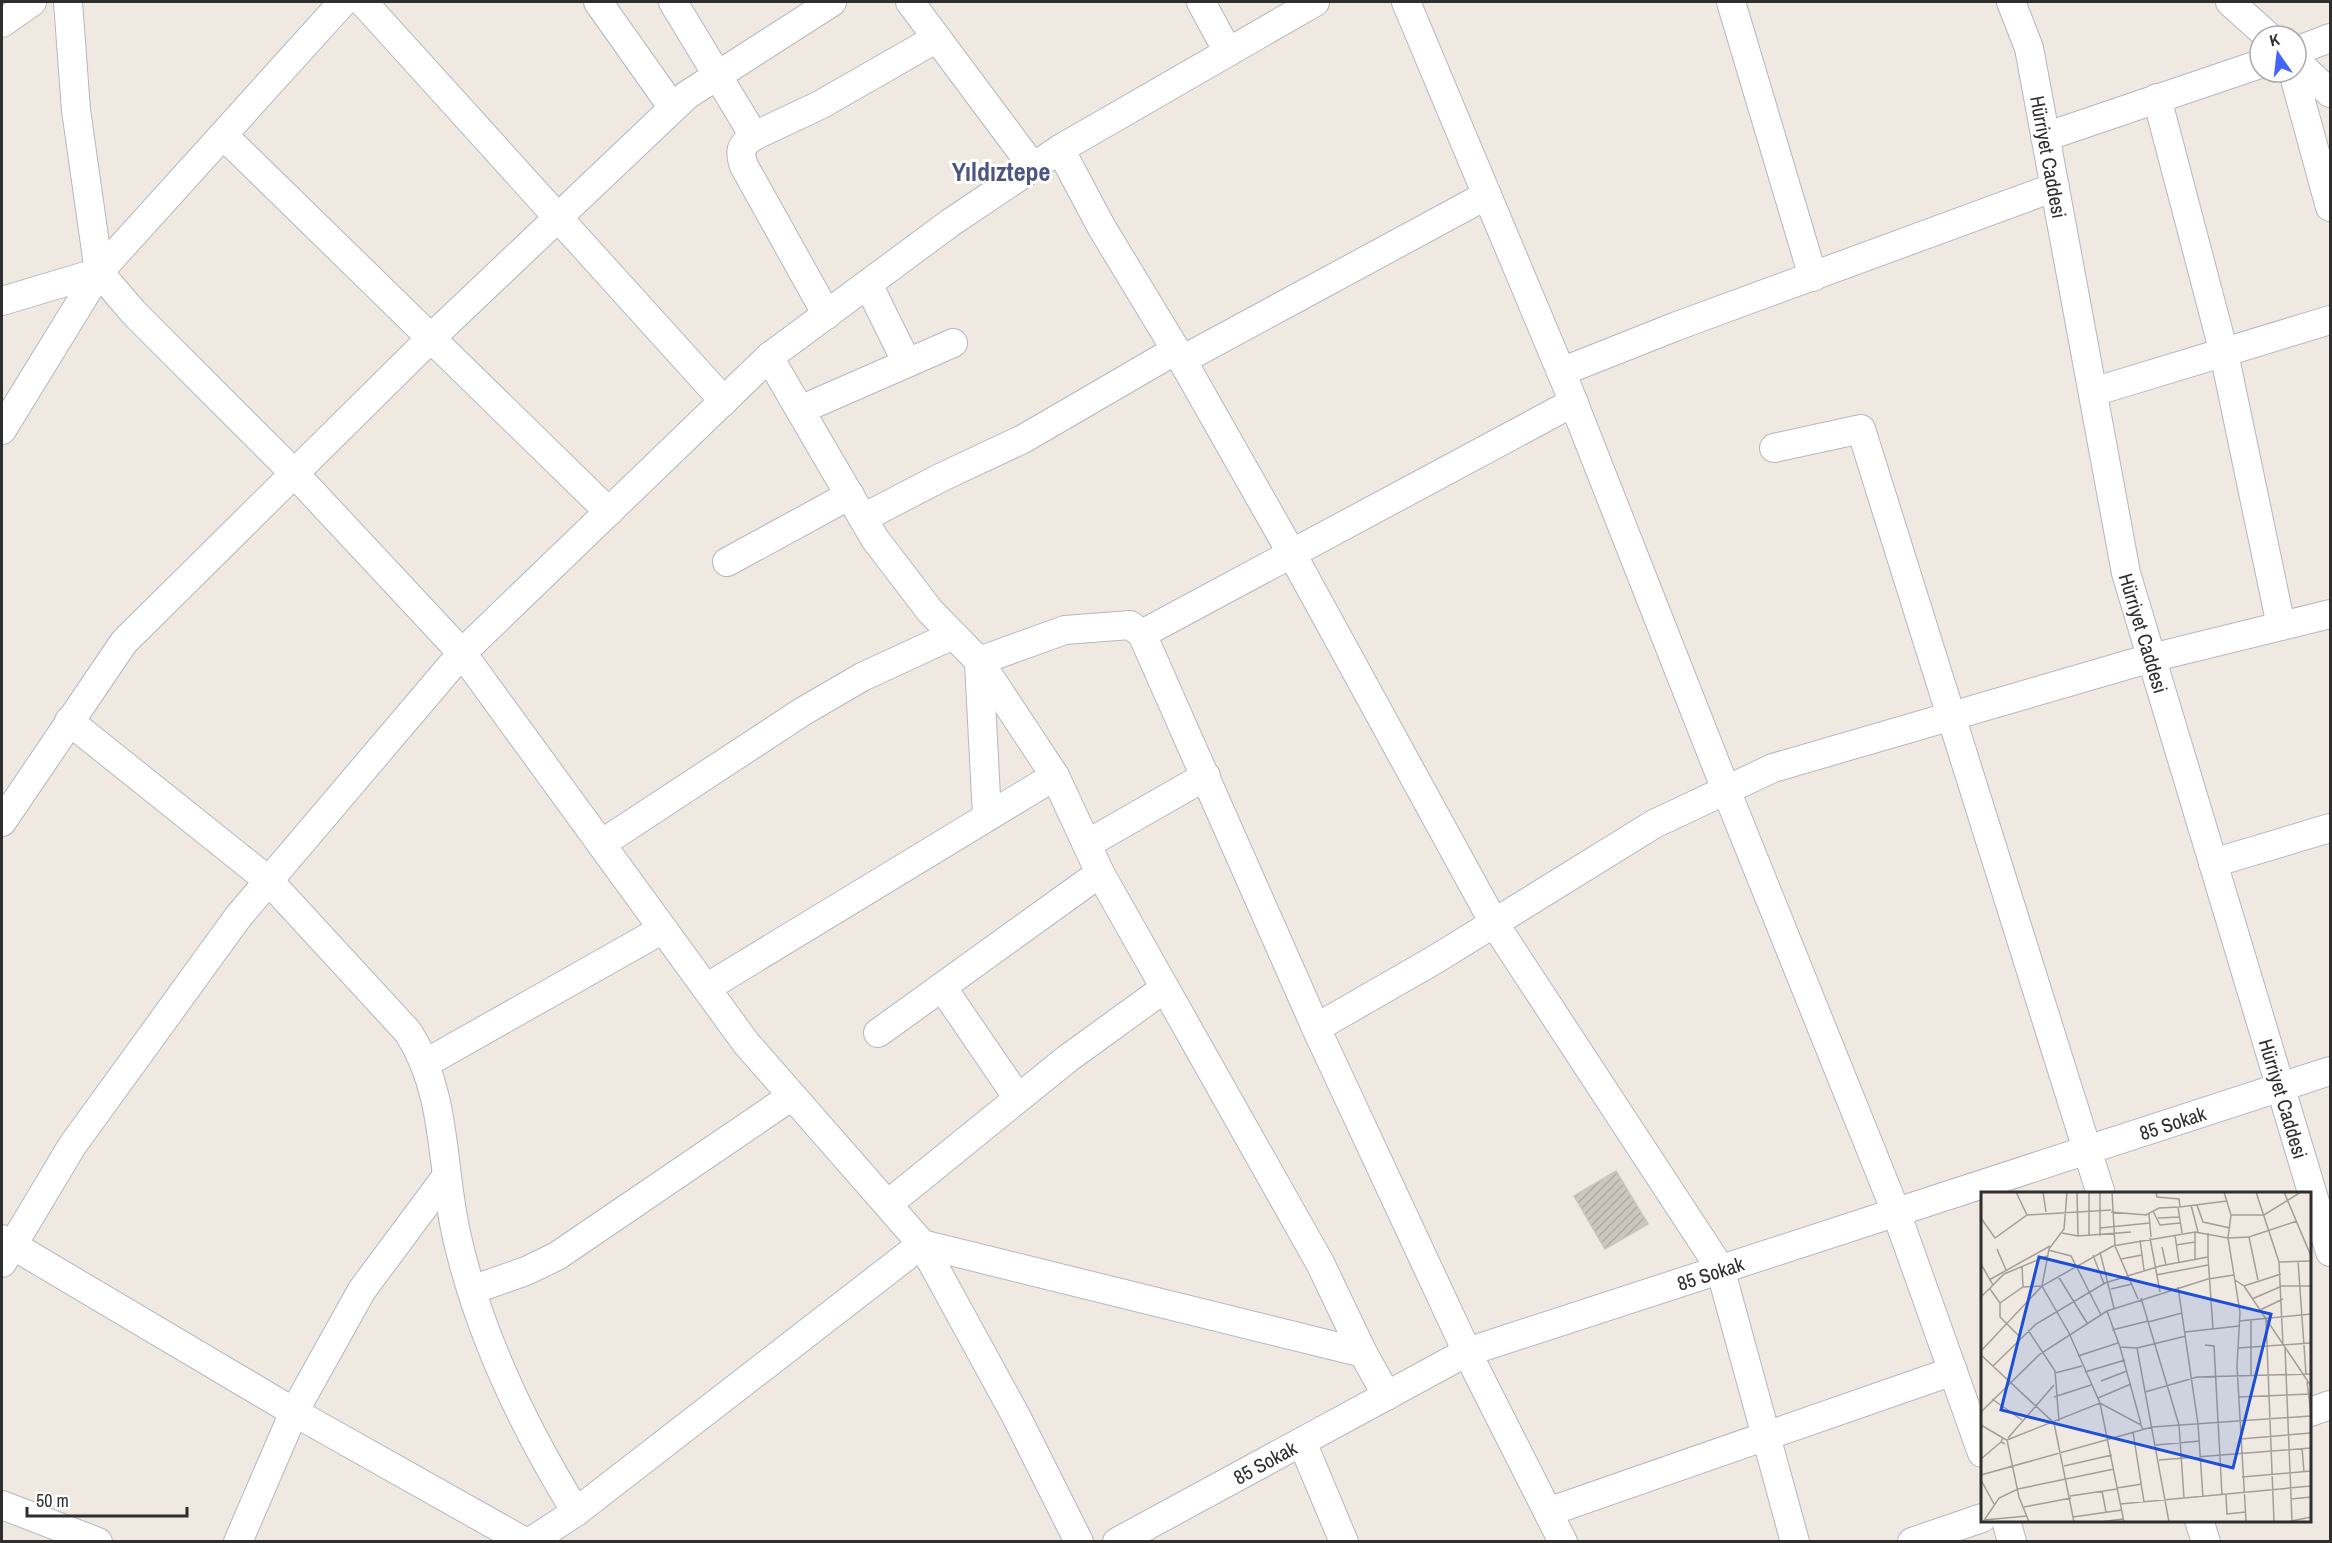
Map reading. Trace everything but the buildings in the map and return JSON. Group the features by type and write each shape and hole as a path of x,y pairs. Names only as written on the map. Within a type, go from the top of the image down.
{"street":[{"path":"2,23 32,2"},
{"path":"68,2 76,110 99,272 134,313 294,473 462,653 746,1043 922,1244 1016,1416 1078,1542"},
{"path":"2,430 99,272 343,2"},
{"path":"363,2 724,401"},
{"path":"598,2 673,108"},
{"path":"673,2 754,136"},
{"path":"4,811 124,642 430,339 687,94 831,2"},
{"path":"910,2 1033,167"},
{"path":"1201,2 1228,52"},
{"path":"525,1542 5,1249 72,1146 238,917 462,653 769,357 950,223 1060,149 1315,2"},
{"path":"1406,2 1574,402 1726,790 1896,1212 1981,1448"},
{"path":"1731,2 1813,277"},
{"name":"Hürriyet Caddesi","path":"2011,2 2029,48 2126,573 2330,1250"},
{"path":"2230,2 2255,24"},
{"path":"827,315 744,166 740,153 742,145 754,136 820,105 937,38"},
{"path":"2308,47 2331,38"},
{"path":"2045,137 2248,68"},
{"path":"2308,72 2331,93"},
{"path":"2296,84 2331,207"},
{"path":"2157,99 2224,352 2281,626"},
{"path":"223,135 609,512"},
{"path":"1060,149 1102,228 1179,355 1292,554 1494,923 1720,1268 1795,1542"},
{"path":"1562,372 1677,326 2055,188"},
{"path":"727,562 856,506 942,477 1023,439 1487,195"},
{"path":"2,301 99,272"},
{"path":"868,284 907,363"},
{"path":"2092,392 2331,320"},
{"path":"800,410 953,343"},
{"path":"769,357 875,539 930,611 979,661 1055,776 1101,873 1320,1263 1362,1353 1387,1396"},
{"path":"1143,634 1574,402"},
{"path":"1773,448 1861,429 1953,716 2100,1192"},
{"path":"1316,1028 1494,923 1654,824 1773,768 2151,658 2331,614"},
{"path":"979,661 1065,630 1130,625 1143,634 1316,1028 1467,1352 1563,1542"},
{"path":"601,844 802,712 862,677 953,635"},
{"path":"979,661 987,816"},
{"path":"69,721 269,881 408,1032 426,1064 436,1100 456,1234 472,1290 495,1354 525,1424 540,1455 576,1512"},
{"path":"706,988 1055,776"},
{"path":"1087,844 1206,776"},
{"path":"2213,862 2331,828"},
{"path":"878,1033 1101,873"},
{"path":"426,1064 663,929"},
{"path":"942,987 1018,1098"},
{"path":"888,1204 1067,1059 1164,988"},
{"name":"85 Sokak","path":"1118,1542 1467,1352 2331,1071"},
{"path":"472,1290 526,1271 557,1256 792,1096"},
{"path":"238,1542 294,1412 362,1290 446,1177"},
{"path":"922,1244 1362,1353"},
{"path":"530,1542 576,1512 922,1244"},
{"path":"1548,1512 1953,1371"},
{"path":"2311,1412 2331,1405"},
{"path":"1302,1442 1344,1542"},
{"path":"2,1505 98,1542"},
{"path":"1912,1542 1981,1519"},
{"path":"2006,1522 2012,1542"},
{"path":"2199,1522 2206,1542"}],"district":[{"name":"Yıldıztepe","path":"1001,171"}]}
